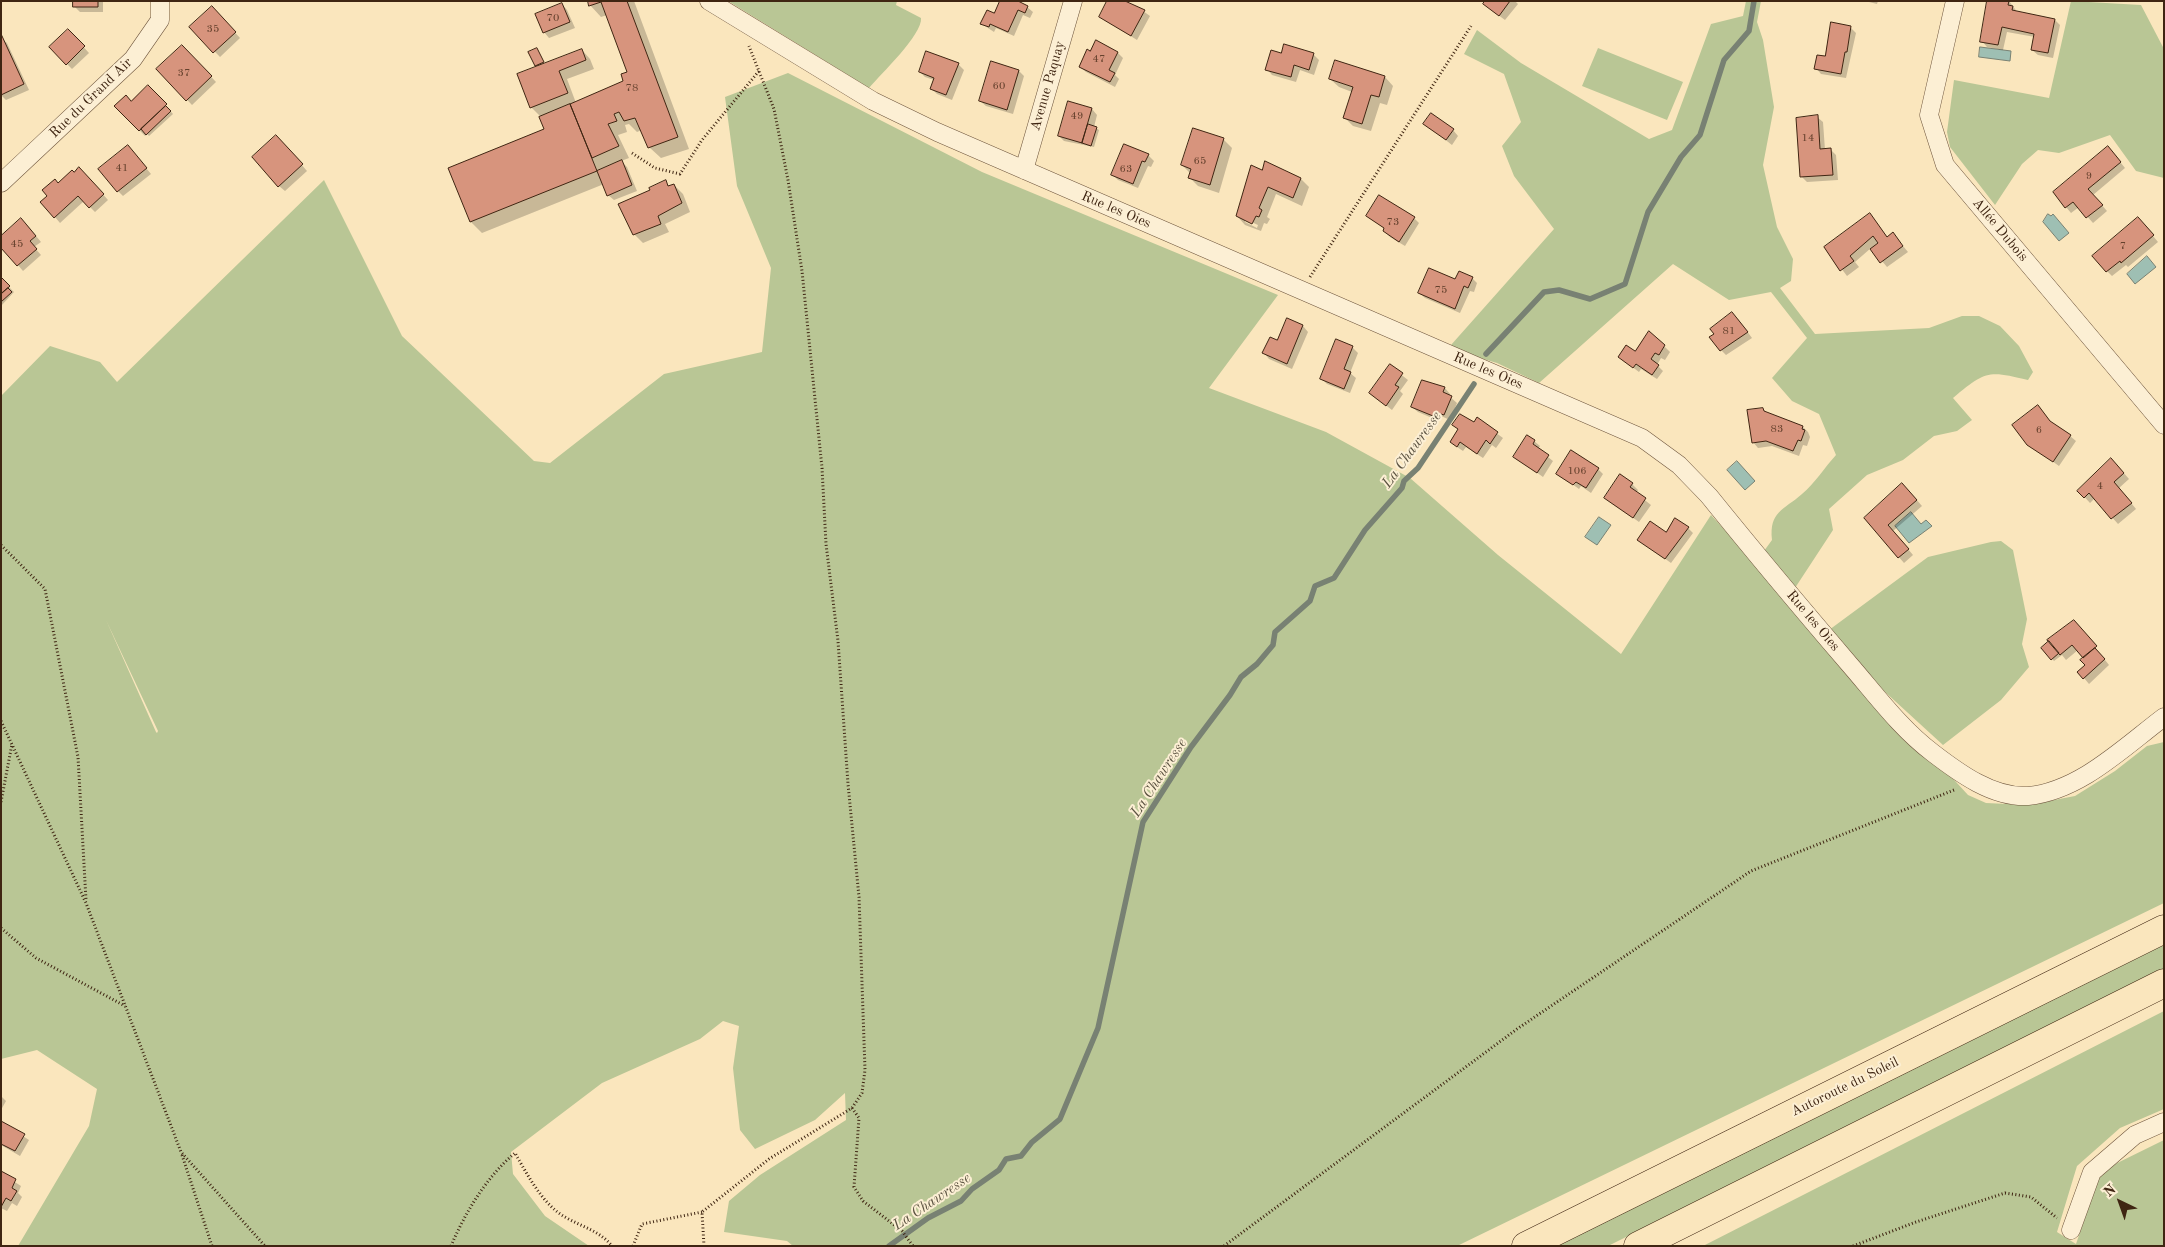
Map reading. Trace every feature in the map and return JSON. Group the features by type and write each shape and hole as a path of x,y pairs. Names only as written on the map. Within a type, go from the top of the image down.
{"highway":[{"name":"Autoroute du Soleil","path":"1526,1246 2164,928"},
{"path":"1638,1246 2164,983"}],"street":[{"name":"Rue du Grand Air","path":"1,183 133,59 160,20 160,1"},
{"name":"Rue les Oies","path":"709,1 873,101 1024,170 1642,438 1679,465 1709,496 1888,709 1931,752 1974,782 2002,792 2027,796 2052,790 2077,781 2164,717"},
{"name":"Avenue Paquay","path":"1024,170 1073,1"},
{"name":"Allée Dubois","path":"1955,1 1929,115 1945,165 2164,425"},
{"path":"2072,1230 2092,1172 2135,1135 2164,1122"}],"path":[{"path":"633,1246 642,1224 702,1212 769,1159 852,1108 862,1093 865,1070 859,897 848,784 838,641 826,544 822,468 802,271 788,180 774,109 748,44 746,25"},
{"path":"1302,290 1471,26"},
{"path":"632,153 655,168 680,174 702,140 759,71"},
{"path":"1,545 45,589 78,757 86,902"},
{"path":"1,721 86,902 181,1152 212,1246"},
{"path":"1,802 12,744"},
{"path":"1224,1246 1517,1029 1751,871 1974,782"},
{"path":"1,928 36,958 126,1006"},
{"path":"852,1108 859,1118 854,1187 863,1201 902,1231 913,1246"},
{"path":"181,1152 265,1246"},
{"path":"451,1246 459,1227 499,1166 514,1153 535,1188 564,1216 590,1228 607,1239 612,1246"},
{"path":"1853,1246 1916,1222 2005,1193 2030,1196 2072,1230"},
{"path":"702,1212 704,1246"}],"green space":[{"path":"728,1 897,1 896,5 921,18 920,25 908,44 869,88"},
{"path":"1746,1 1761,1 1757,22 1763,40 1774,107 1763,165 1777,227 1793,259 1791,281 1780,288 1815,334 1929,328 1962,316 1979,316 2000,326 2019,346 2033,372 2028,380 1995,374 1973,382 1953,398 1972,420 1957,431 1934,436 1903,460 1867,475 1829,509 1833,530 1795,588 1764,551 1772,540 1775,517 1807,490 1836,455 1819,414 1792,401 1772,378 1807,338 1771,292 1729,300 1673,264 1539,383 1497,363 1470,355 1451,345 1554,229 1514,176 1502,146 1521,122 1504,74 1464,54 1477,30 1521,63 1649,139 1672,130 1711,24 1743,16"},
{"path":"2071,1 2141,5 2164,49 2164,178 2136,171 2110,135 2059,153 2038,150 2022,164 1995,205 1950,147 1947,132 1954,80 2049,98"},
{"path":"1598,48 1683,82 1667,120 1582,86"},
{"path":"788,73 982,172 1278,295 1209,388 1326,432 1410,478 1498,555 1621,654 1711,515 1968,795 1986,803 2028,805 2075,796 2115,771 2147,746 2164,742 2164,903 1457,1246 793,1246 787,1241 724,1232 729,1201 760,1175 846,1120 845,1093 815,1120 755,1149 740,1130 733,1068 739,1026 723,1021 700,1039 602,1083 511,1152 513,1174 545,1216 589,1246 18,1246 89,1126 97,1089 37,1050 1,1059 1,396 50,346 100,362 117,382 324,180 402,336 534,461 550,463 664,374 762,352 771,268 737,186 725,97","holes":["106,620 158,731 157,733"]},
{"path":"2001,541 2013,550 2027,619 2022,644 2029,667 2001,700 1943,745 1884,691 1829,630 1928,557"},
{"path":"2164,939 2164,969 2098,1002 1608,1246 1549,1246"},
{"path":"2164,1011 2164,1109 2120,1128 2077,1166 2057,1232 2076,1244 2101,1171 2164,1140 2164,1246 1703,1246"}],"water":[{"path":"1980,47 2011,51 2010,61 1979,57"},
{"path":"2048,214 2051,216 2053,214 2069,233 2059,241 2043,222"},
{"path":"2147,256 2156,267 2135,284 2127,274"},
{"path":"1737,461 1755,481 1745,490 1727,470"},
{"path":"1911,512 1921,524 1926,520 1932,526 1909,543 1895,526"},
{"path":"1599,517 1611,525 1597,545 1585,537"}],"building":[{"path":"73,1 98,1 98,7 73,7"},
{"path":"588,1 627,1 678,137 648,148 635,118 624,121 619,112 614,114 617,121 608,124 619,146 592,158 570,104 623,81 621,74 627,72 601,2 589,6"},
{"path":"1000,1 1018,1 1028,6 1025,13 1018,10 1008,32 990,24 989,27 980,24 987,10 994,13"},
{"path":"1107,1 1125,1 1145,10 1131,36 1099,17"},
{"path":"1485,1 1510,1 1499,16 1483,4"},
{"path":"1987,1 2009,1 2008,5 2013,6 2012,10 2055,19 2048,53 2031,50 2034,34 2002,27 1998,45 1980,42"},
{"path":"562,3 570,22 543,33 535,14"},
{"path":"212,6 236,32 213,53 189,27"},
{"path":"1831,22 1851,26 1841,74 1814,69 1817,55 1825,56"},
{"path":"68,29 85,46 66,65 49,47"},
{"path":"1,37 24,84 1,95"},
{"path":"1096,40 1118,52 1109,70 1115,73 1110,82 1079,67 1087,49 1090,51"},
{"path":"1284,44 1314,53 1309,70 1294,65 1291,77 1265,70 1271,50 1281,53"},
{"path":"182,45 212,76 186,101 156,69"},
{"path":"537,48 544,62 535,66 528,52"},
{"path":"582,49 586,60 559,71 568,93 530,108 517,74"},
{"path":"926,51 959,63 946,95 930,89 934,78 919,72"},
{"path":"1335,60 1385,76 1379,97 1371,95 1362,124 1343,118 1353,87 1329,79"},
{"path":"991,61 1019,70 1007,110 979,101"},
{"path":"148,85 167,104 139,131 114,106 126,95 131,101"},
{"path":"1068,101 1092,108 1082,143 1058,136"},
{"path":"570,104 597,171 470,222 448,168 544,129 539,117"},
{"path":"166,106 171,111 146,135 141,129"},
{"path":"1431,113 1454,129 1446,140 1423,124"},
{"path":"1818,115 1820,149 1831,148 1833,175 1800,177 1796,118"},
{"path":"1088,124 1097,127 1091,146 1082,143"},
{"path":"1193,128 1224,138 1210,185 1188,178 1191,169 1181,165"},
{"path":"276,135 303,164 278,187 252,157"},
{"path":"1124,144 1149,154 1145,162 1142,161 1133,184 1111,175"},
{"path":"128,145 147,168 117,192 98,169"},
{"path":"2108,146 2121,162 2088,189 2103,205 2086,218 2073,202 2065,208 2053,192"},
{"path":"622,160 632,185 607,196 597,171"},
{"path":"1265,161 1301,178 1293,198 1268,187 1259,208 1262,210 1259,217 1256,216 1252,224 1236,216 1251,165 1262,170"},
{"path":"79,167 104,194 89,208 78,196 54,218 40,202 47,196 42,190 55,179 58,183 72,170 74,172"},
{"path":"666,180 668,186 674,184 682,203 658,216 661,224 633,235 618,204 650,190 649,188"},
{"path":"1379,195 1415,217 1399,242 1383,231 1384,228 1366,216"},
{"path":"1870,213 1887,237 1893,232 1903,246 1880,263 1870,249 1878,243 1873,236 1850,256 1854,261 1840,271 1824,247"},
{"path":"2138,217 2154,235 2121,263 2120,261 2106,272 2092,256"},
{"path":"21,218 36,236 30,241 37,249 17,266 1,248 1,236"},
{"path":"1429,268 1455,279 1459,271 1473,277 1468,288 1464,286 1455,309 1418,293"},
{"path":"1,277 10,286 1,294"},
{"path":"8,288 12,292 1,302 1,294"},
{"path":"1732,312 1748,332 1720,351 1709,337 1714,334 1710,329"},
{"path":"1287,318 1303,325 1287,364 1262,353 1270,337 1277,340"},
{"path":"1649,331 1665,345 1659,355 1655,353 1651,359 1659,365 1652,375 1636,364 1633,368 1618,357 1626,345 1635,351"},
{"path":"1336,339 1353,346 1344,369 1351,372 1344,389 1320,379"},
{"path":"1390,364 1403,373 1395,385 1399,387 1386,406 1369,393"},
{"path":"1422,380 1445,387 1443,392 1452,396 1444,415 1435,412 1433,416 1411,407"},
{"path":"2038,405 2050,421 2071,435 2053,462 2027,445 2012,425"},
{"path":"1763,408 1764,411 1803,426 1802,429 1805,430 1801,441 1798,440 1793,451 1766,441 1752,443 1747,410"},
{"path":"1460,414 1474,422 1477,417 1498,432 1490,444 1486,440 1477,454 1460,442 1457,447 1450,442 1458,429 1452,425"},
{"path":"1527,435 1535,440 1533,444 1549,455 1537,473 1513,457"},
{"path":"1571,450 1599,468 1586,488 1576,482 1573,485 1556,474"},
{"path":"2111,458 2124,473 2114,482 2132,503 2111,519 2089,493 2084,498 2077,491"},
{"path":"1620,474 1633,483 1630,487 1646,498 1633,518 1604,498"},
{"path":"1902,483 1917,500 1888,525 1909,549 1898,558 1864,518"},
{"path":"1675,518 1689,527 1665,559 1637,540 1650,521 1666,532"},
{"path":"2074,620 2097,646 2083,658 2072,645 2060,655 2047,640"},
{"path":"2049,641 2059,653 2051,660 2041,648"},
{"path":"2095,648 2105,659 2083,679 2077,672 2085,665 2080,660"},
{"path":"1,1121 25,1134 15,1151 1,1144"},
{"path":"1,1171 16,1179 12,1188 17,1191 11,1201 6,1198 1,1207"}],"waterway":[{"path":"1486,354 1544,292 1559,290 1590,299 1625,284 1648,212 1681,157 1700,135 1724,60 1749,31 1754,1"},
{"name":"La Chawresse","path":"889,1246 928,1218 961,1201 972,1189 999,1170 1006,1159 1021,1156 1032,1142 1060,1119 1098,1028 1143,822 1191,747 1230,695 1241,677 1257,664 1273,645 1275,632 1310,601 1315,586 1334,578 1365,530 1402,488 1404,481 1418,468 1474,384"}]}
